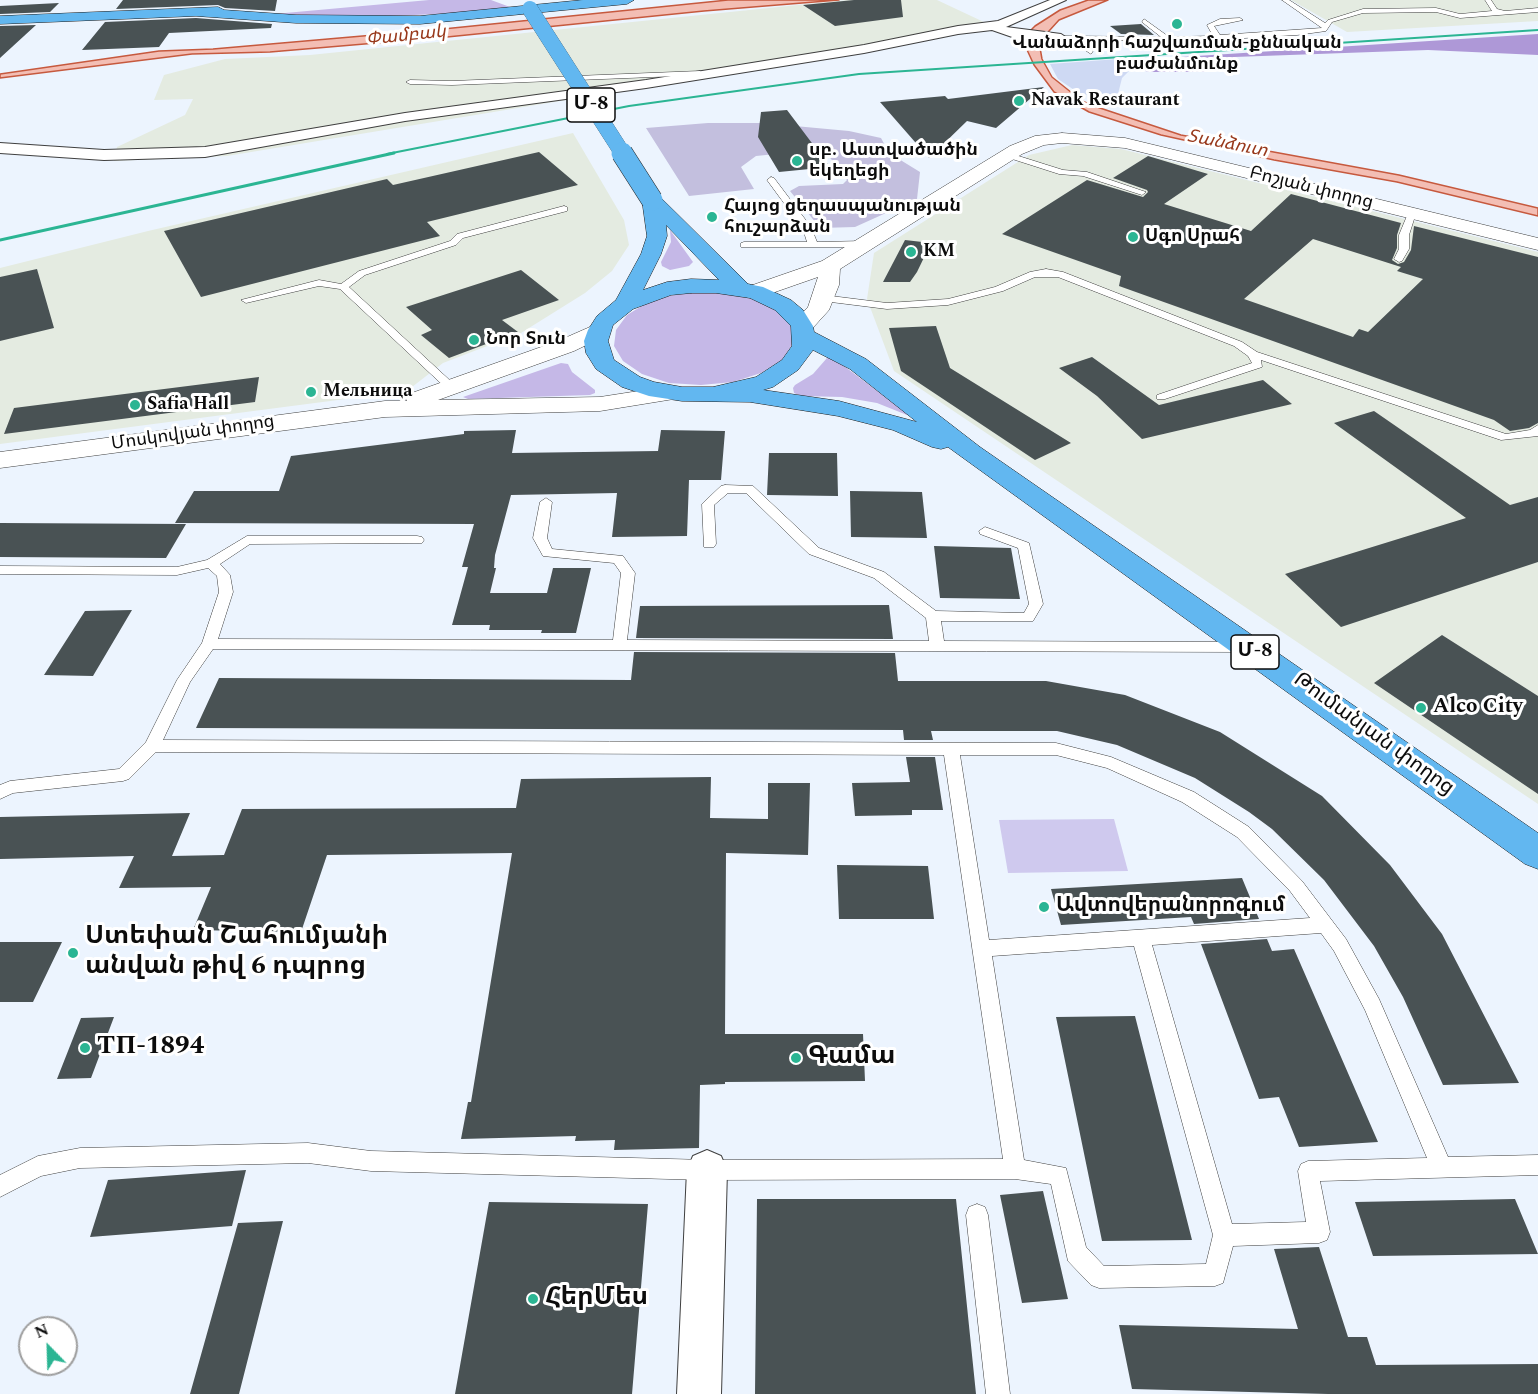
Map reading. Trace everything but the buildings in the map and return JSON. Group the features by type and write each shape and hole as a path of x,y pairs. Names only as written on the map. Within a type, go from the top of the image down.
{"highway":[{"path":"508,0 530,3"},
{"path":"196,12 306,20 420,20 627,0"},
{"name":"Մ-8","path":"530,3 652,200 747,291"},
{"path":"0,20 300,5"},
{"name":"Մ-8","path":"625,304 651,254 657,236 652,200"},
{"path":"708,286 747,291 783,305 795,315 803,331 804,346 799,356 778,374 746,388 719,393 671,393 640,385 615,374 604,364 598,353 596,341 599,330 605,321 625,304 667,289 708,286"},
{"name":"Մ-8","path":"803,331 858,364 887,385 971,453"},
{"name":"Մ-8","path":"719,393 750,395 853,412 902,425 971,453"},
{"name":"Թումանյան փողոց","path":"971,453 1248,646 1538,853"}],"street":[{"path":"0,148 104,155 205,152 405,117 712,72 864,48 958,30 1001,25 1060,0"},
{"path":"1001,25 998,29 1003,32 1066,38"},
{"name":"Բոշյան փողոց","path":"747,291 830,266 1009,155 1041,140 1062,138 1125,143 1538,244"},
{"path":"803,331 818,310 823,298 828,285 830,266"},
{"name":"Մոսկովյան փողոց","path":"385,409 452,388 566,346 599,330"},
{"name":"Մոսկովյան փողոց","path":"0,460 385,409 600,404 671,393"},
{"path":"699,1394 707,1170"}],"lane":[{"path":"1285,0 1327,27"},
{"path":"1066,38 1218,38 1297,33 1324,30 1330,21 1363,11 1436,10 1454,15 1492,14 1496,12 1489,0"},
{"path":"1494,10 1505,13 1538,10"},
{"path":"1218,38 1210,25 1220,21 1240,20"},
{"path":"1144,21 1167,39"},
{"path":"1066,38 1091,52"},
{"path":"410,82 452,83 712,72"},
{"path":"1009,155 1062,172 1084,174 1142,192"},
{"path":"771,180 808,229 813,245"},
{"path":"343,287 362,273 453,243 460,236 564,209"},
{"path":"1399,259 1404,249 1404,235 1412,213"},
{"path":"744,245 865,244"},
{"path":"823,298 887,306 948,302 999,289 1033,274 1046,272 1060,274 1238,344 1253,354 1505,438 1534,433 1538,428"},
{"path":"246,300 319,283 343,287 452,388"},
{"path":"1161,397 1258,365 1253,354"},
{"path":"709,544 708,504 725,489 749,489 814,551 879,575 933,616 1028,618 1036,604 1024,546 985,531"},
{"path":"546,502 540,538 548,553 618,559 628,573 619,646"},
{"path":"0,570 177,571 211,563 247,540 417,540"},
{"path":"0,793 10,788 123,776 152,746 184,680 209,644 226,592 223,575 211,563"},
{"path":"933,616 937,645"},
{"path":"209,644 1248,646"},
{"path":"152,746 1056,749 1111,763 1188,797 1243,832 1296,886 1340,945 1372,1005 1442,1168"},
{"path":"951,749 1015,1169"},
{"path":"981,949 1325,925"},
{"path":"0,1186 38,1166 80,1158 308,1153 371,1161 707,1170 1015,1169 1059,1175 1076,1253 1099,1277 1215,1275 1224,1235 1141,939"},
{"path":"1224,1235 1319,1232 1308,1171 1538,1165"},
{"path":"977,1215 998,1394"}],"shaded area":[{"path":"429,0 491,0 510,7 459,13 369,17 274,14"},
{"path":"847,0 937,0 986,23 651,86 227,156 114,161 117,147 185,115 193,99 154,100 164,75 225,59 310,55"},
{"path":"1291,0 1538,0 1538,21 1347,32"},
{"path":"1538,34 1538,55 1428,50 1234,57 1214,72 1149,72 1142,70 1145,63 1181,57"},
{"path":"1132,58 1137,63 1122,78 1117,98 1080,94 1058,79 1050,64"},
{"path":"708,123 762,123 849,131 881,138 889,153 920,172 917,199 855,227 820,228 790,191 799,186 843,184 847,180 828,155 815,150 756,156 741,167 754,189 689,196 646,128"},
{"path":"573,133 624,220 629,245 612,271 585,293 521,333 443,363 412,387 384,394 0,444 0,268 148,231"},
{"path":"1072,145 1121,149 1538,252 1538,804 894,371 867,299 874,253 1029,155"},
{"path":"670,230 693,262 689,266 670,270 662,266 661,262 671,242"},
{"path":"695,292 722,292 747,297 769,305 785,316 793,330 792,345 782,360 761,373 733,382 701,385 669,383 642,374 623,361 614,346 616,330 627,315 645,304 668,296"},
{"path":"832,357 912,417 877,403 842,397 801,396 794,393 795,385 813,374 827,358"},
{"path":"561,363 568,364 572,372 595,390 595,393 468,399 463,397"},
{"path":"1114,819 1128,871 1008,873 999,820"}],"water":[{"name":"Փամբակ","path":"728,0 839,0 270,52 192,54 0,78 0,74 159,51 213,49 443,29"},
{"name":"Տանձուտ","path":"1088,0 1108,0 1059,20 1039,42 1042,59 1052,77 1082,101 1181,135 1399,175 1538,208 1538,216 1397,182 1274,160 1161,135 1089,112 1054,92 1034,65 1022,39 1035,26 1060,10"}],"railway":[{"path":"387,154 629,106 859,74 1538,30"},
{"path":"0,240 394,153"}],"place":[{"name":"Վանաձորի հաշվառման-քննական բաժանմունք","path":"1177,24"},
{"name":"Navak Restaurant","path":"1019,101"},
{"name":"սբ. Աստվածածին եկեղեցի","path":"797,161"},
{"name":"Հայոց ցեղասպանության հուշարձան","path":"712,217"},
{"name":"Սգո Սրահ","path":"1133,237"},
{"name":"KM","path":"911,252"},
{"name":"Նոր Տուն","path":"474,340"},
{"name":"Мельница","path":"311,392"},
{"name":"Safia Hall","path":"135,405"},
{"name":"Alco City","path":"1421,708"},
{"name":"Ավտովերանորոգում","path":"1044,907"},
{"name":"Ստեփան Շահումյանի անվան թիվ 6 դպրոց","path":"73,953"},
{"name":"ТП-1894","path":"85,1048"},
{"name":"Գամա","path":"796,1058"},
{"name":"ՀերՄես","path":"533,1299"}]}
